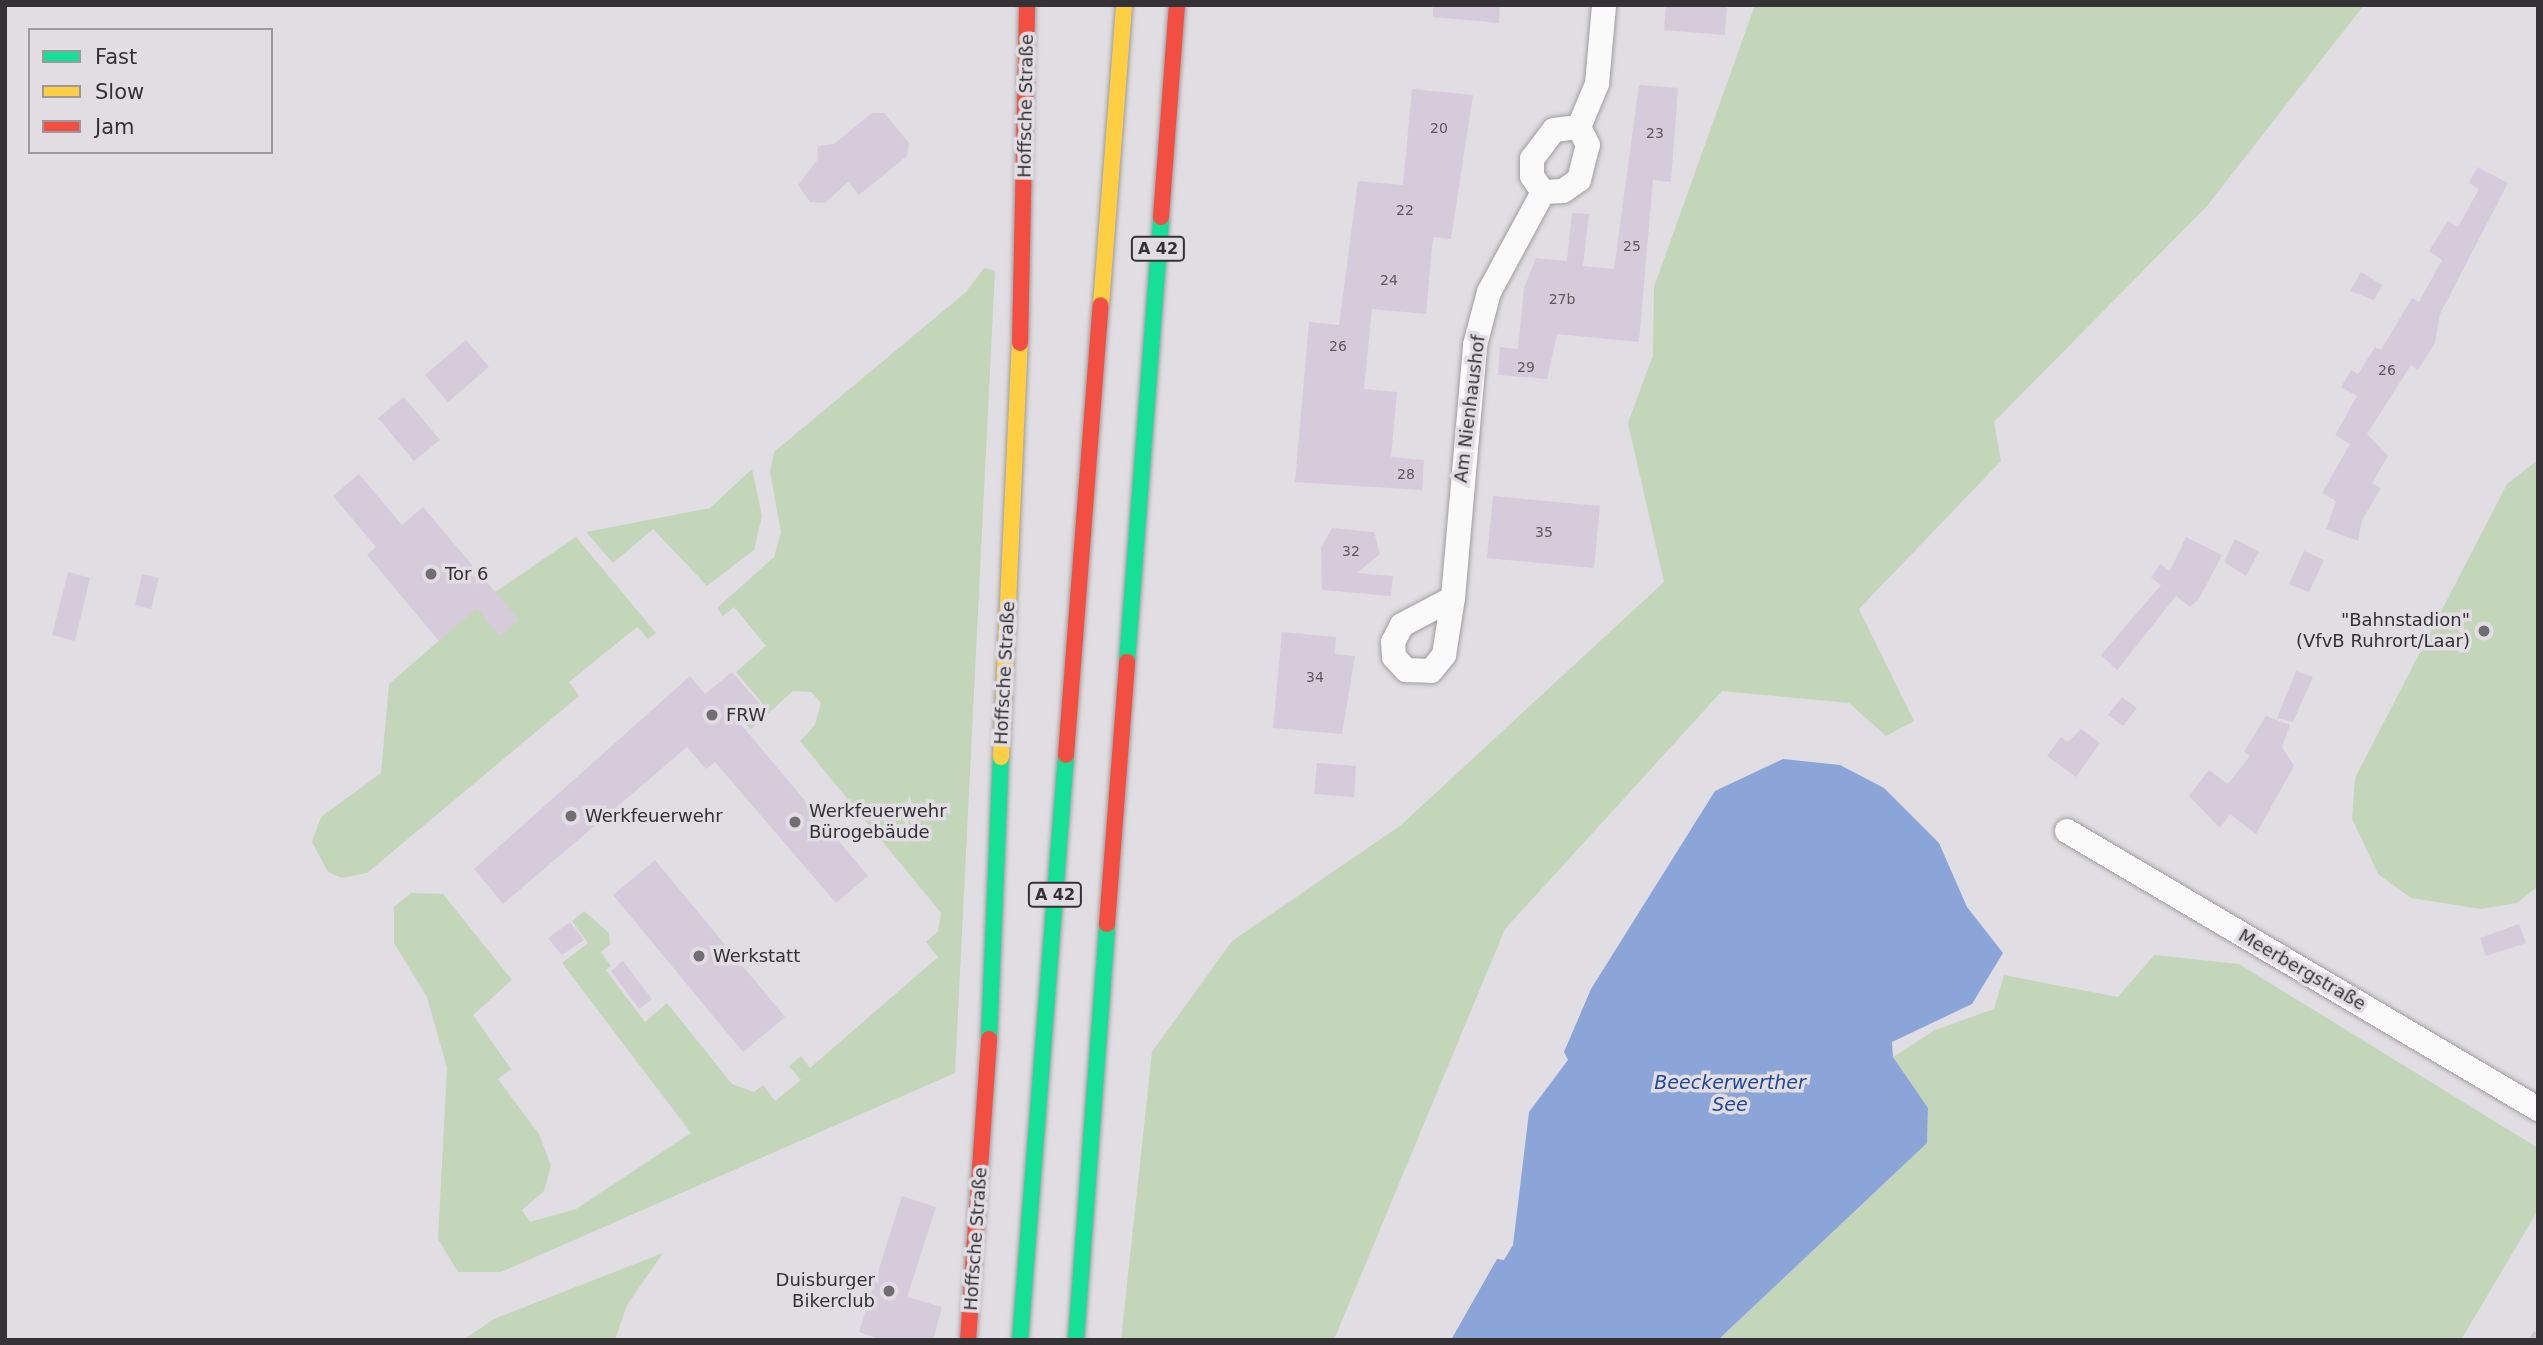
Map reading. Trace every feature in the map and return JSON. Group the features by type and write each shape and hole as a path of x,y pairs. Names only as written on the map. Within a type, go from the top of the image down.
{"main road":[{"name":"Hoffsche Straße","path":"968,1340 986,1101 1025,231 1027,5"},
{"name":"A 42","path":"1020,1340 1124,5"},
{"name":"A 42","path":"1076,1340 1177,5"}],"street":[{"path":"1579,127 1554,130 1540,144 1532,176 1543,192 1563,191 1579,180 1588,145 1579,127 1597,84 1604,5"},
{"name":"Am Nienhaushof","path":"1452,598 1475,345 1489,292 1543,192"},
{"name":"Meerbergstraße","path":"2067,831 2538,1109"}],"green space":[{"path":"1755,5 2364,5 2207,206 1994,422 2001,461 1859,609 1914,721 1886,736 1849,703 1722,691 1505,929 1334,1340 1121,1340 1152,1052 1232,941 1401,825 1664,582 1628,423 1653,355 1654,287"},
{"path":"984,268 995,271 955,1073 501,1272 458,1272 438,1239 447,1068 427,997 394,943 394,907 411,893 443,894 512,980 473,1015 511,1069 498,1079 539,1134 551,1166 544,1191 522,1210 530,1222 576,1209 691,1133 562,963 588,943 572,921 584,911 609,933 610,944 601,952 611,966 606,970 645,1022 667,1003 732,1084 754,1092 763,1085 775,1101 801,1080 789,1066 801,1056 810,1068 938,957 926,942 938,931 941,913 800,741 815,725 821,703 811,692 793,691 751,729 743,721 763,704 736,672 766,646 734,607 723,616 717,608 774,557 781,532 770,472 774,452 966,292"},
{"name":"\"Bahnstadion\" (VfvB Ruhrort/Laar)","path":"2538,460 2538,886 2517,903 2481,909 2411,898 2378,874 2352,819 2355,778 2507,484"},
{"path":"752,469 762,516 754,550 707,586 653,529 613,563 586,532 710,508"},
{"path":"576,537 656,633 648,639 637,627 569,682 579,696 367,873 342,878 328,872 312,842 321,817 381,773 389,684 495,592"},
{"path":"2154,955 2239,964 2538,1148 2538,1210 2461,1340 1718,1340 1927,1143 1928,1108 1893,1057 1935,1030 1994,1009 2004,975 2118,997"},
{"path":"663,1253 627,1305 615,1340 463,1340 494,1319"}],"water":[{"name":"Beeckerwerther See","path":"1783,759 1840,765 1884,788 1939,843 1967,907 2003,953 1972,1004 1892,1042 1893,1057 1928,1108 1927,1143 1718,1340 1451,1340 1497,1259 1504,1260 1513,1245 1529,1112 1568,1060 1564,1052 1591,989 1715,791"}],"building":[{"path":"1433,5 1500,5 1499,23 1433,17"},
{"path":"1666,5 1727,5 1725,35 1664,30"},
{"path":"1639,85 1678,88 1671,182 1653,180 1639,342 1557,334 1547,379 1498,375 1500,347 1518,349 1524,288 1536,258 1567,261 1572,213 1589,214 1583,266 1614,269"},
{"path":"1412,89 1473,95 1451,239 1433,237 1426,314 1372,309 1364,389 1397,392 1391,457 1424,460 1422,490 1295,482 1309,322 1339,325 1358,181 1403,185"},
{"path":"872,113 884,113 909,143 907,156 859,195 848,182 825,203 810,202 798,185 818,159 817,146 834,144"},
{"path":"2477,167 2508,183 2440,314 2435,343 2418,370 2411,365 2367,434 2388,456 2372,483 2381,488 2362,520 2358,541 2326,529 2336,501 2322,493 2350,444 2335,435 2357,396 2341,387 2351,370 2358,374 2375,347 2381,350 2412,298 2419,302 2442,260 2429,251 2448,221 2458,227 2479,189 2469,183"},
{"path":"2361,272 2382,285 2374,300 2350,291"},
{"path":"466,340 489,367 448,402 425,375"},
{"path":"404,397 440,440 414,461 378,418"},
{"name":"Tor 6","path":"359,474 402,525 423,507 519,620 500,636 477,608 439,641 367,555 376,547 333,496"},
{"path":"1493,496 1600,506 1594,568 1487,558"},
{"path":"1332,528 1374,532 1380,554 1357,573 1393,576 1391,596 1322,590 1321,548"},
{"path":"2186,537 2222,555 2199,599 2190,607 2176,596 2117,670 2101,655 2161,585 2151,578 2160,564 2170,571"},
{"path":"2235,539 2259,552 2246,576 2224,562"},
{"path":"2304,551 2324,560 2309,592 2289,584"},
{"path":"68,572 90,578 75,641 52,635"},
{"path":"142,574 159,578 151,609 135,605"},
{"path":"1282,632 1336,637 1335,654 1355,656 1342,734 1273,728"},
{"path":"2296,671 2313,677 2293,722 2277,718"},
{"path":"732,672 760,704 739,722 868,876 836,903 715,762 706,769 687,747 503,904 474,869 690,676 705,694"},
{"path":"2122,697 2137,708 2123,726 2108,715"},
{"path":"2266,716 2290,725 2282,747 2294,766 2256,834 2230,814 2220,828 2189,796 2209,770 2228,784 2250,756 2244,752"},
{"path":"2081,729 2100,743 2076,777 2047,756 2061,737 2068,742"},
{"path":"1317,763 1356,766 1354,797 1314,794"},
{"name":"Werkstatt","path":"655,860 785,1017 743,1052 613,895"},
{"path":"570,922 584,940 562,955 548,938"},
{"path":"2519,924 2526,943 2486,956 2480,938"},
{"path":"623,961 652,999 639,1009 611,971"},
{"path":"902,1196 936,1207 907,1297 942,1307 933,1340 883,1340 859,1332"}],"railway":[{"path":"2531,1340 2538,1328"}],"traffic: fast":[{"path":"1127,662 1161,217"},
{"path":"1020,1340 1066,755"},
{"path":"989,1039 1001,757"},
{"path":"1076,1340 1107,924"}],"traffic: slow":[{"path":"1101,305 1124,5"},
{"path":"1001,757 1020,343"}],"traffic: jam":[{"path":"1020,343 1027,5"},
{"path":"1161,217 1177,5"},
{"path":"1066,755 1101,305"},
{"path":"1107,924 1127,662"},
{"path":"968,1340 989,1039"}],"place":[{"name":"Tor 6","path":"431,574"},
{"name":"\"Bahnstadion\" (VfvB Ruhrort/Laar)","path":"2484,631"},
{"name":"FRW","path":"712,715"},
{"name":"Werkfeuerwehr","path":"571,816"},
{"name":"Werkfeuerwehr Bürogebäude","path":"795,822"},
{"name":"Werkstatt","path":"699,956"},
{"name":"Duisburger Bikerclub","path":"889,1291"}]}
